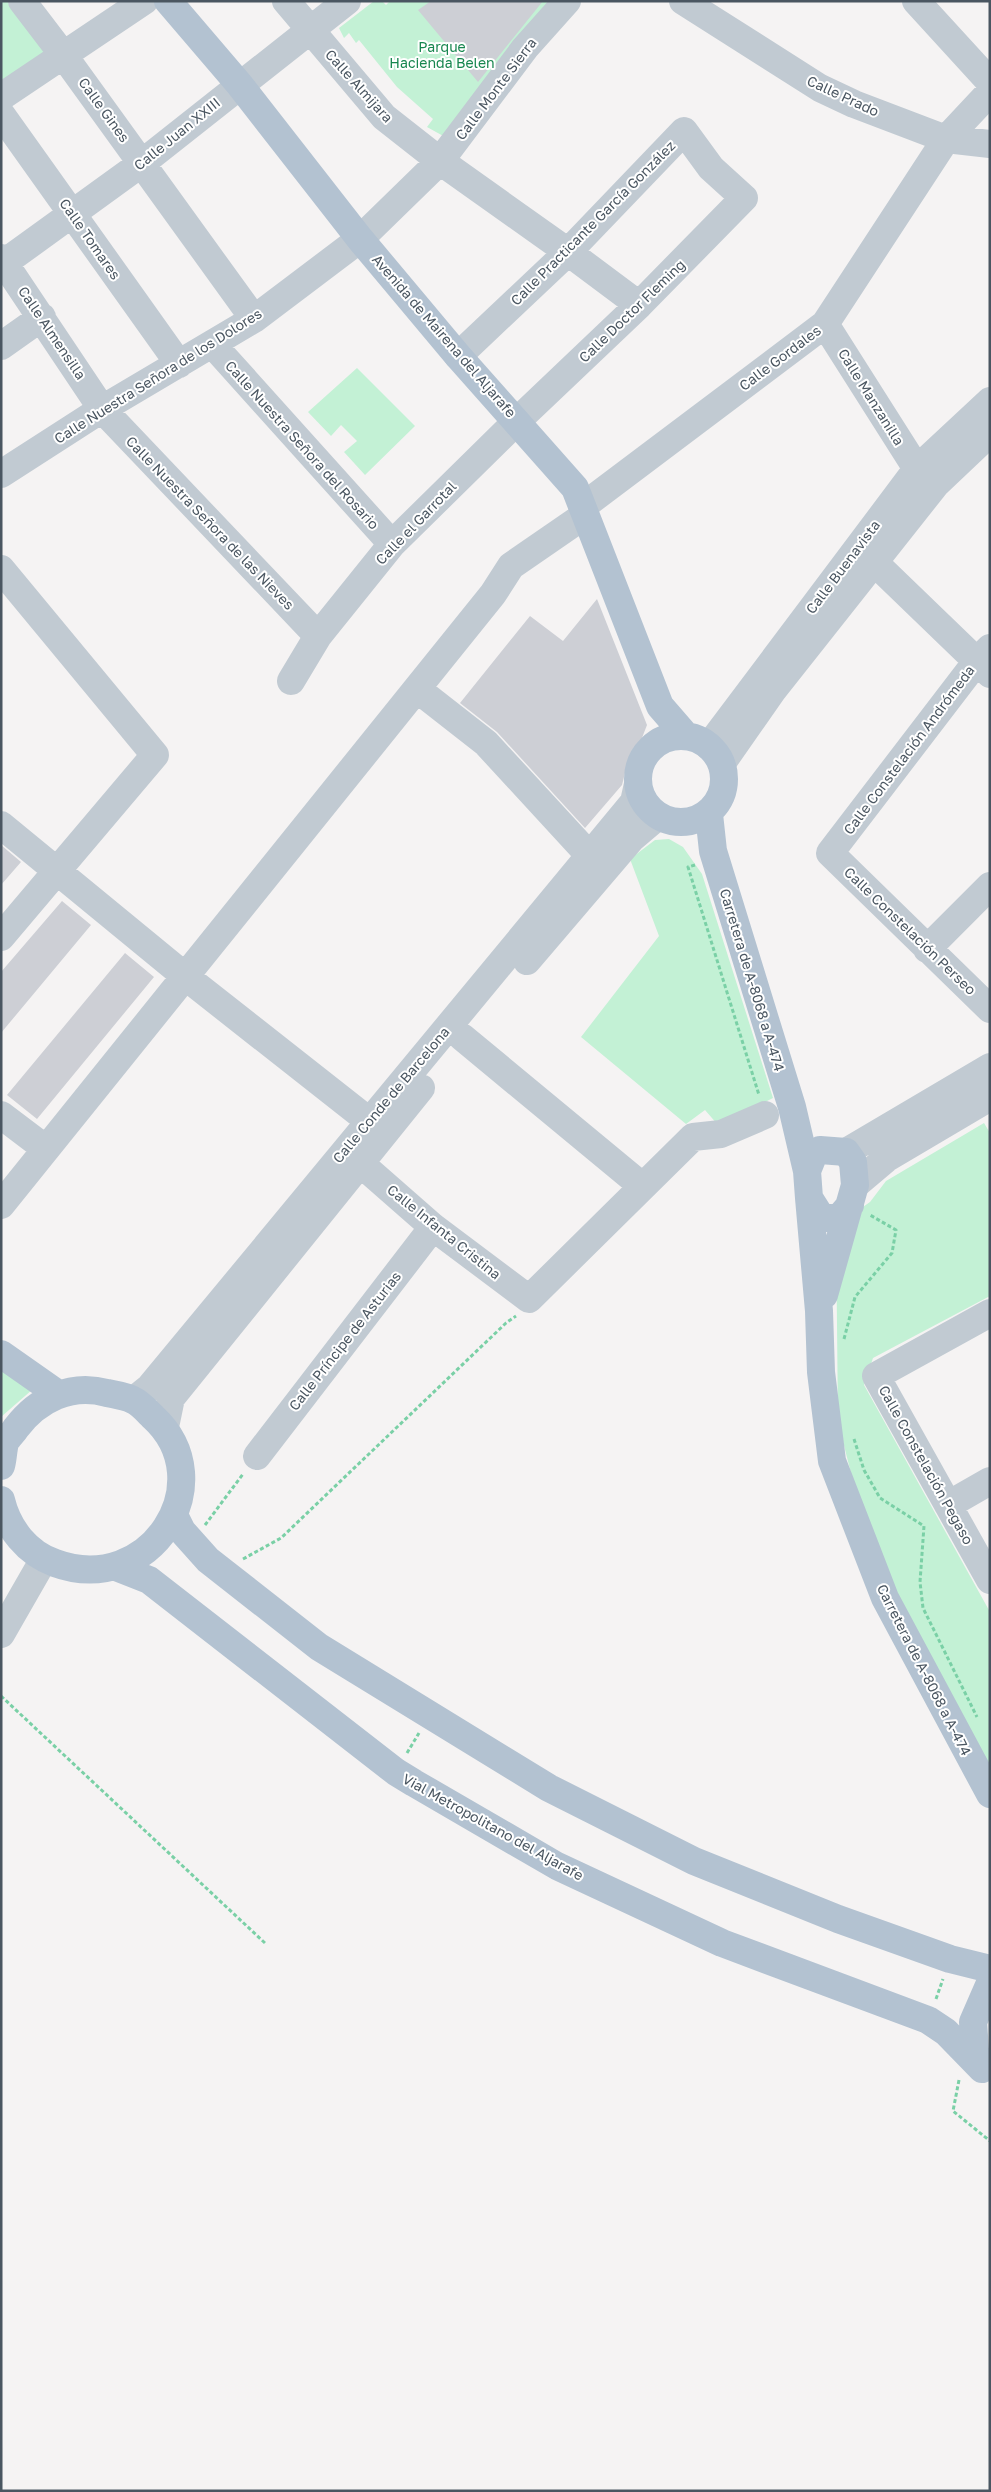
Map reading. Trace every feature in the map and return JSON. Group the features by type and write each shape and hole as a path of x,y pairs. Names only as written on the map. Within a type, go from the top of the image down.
{"main road":[{"name":"Avenida de Mairena del Aljarafe","path":"168,1 239,84 360,239 458,356 575,488 660,706"},
{"path":"660,706 706,748 725,786 720,801 697,818 671,822 658,816 645,803 638,784 642,760 656,744 670,737 706,748"},
{"path":"656,744 660,706"},
{"name":"Carretera de A-8068 a A-474","path":"697,818 714,856 792,1108 807,1171"},
{"name":"Carretera de A-8068 a A-474","path":"792,1108 842,1152"},
{"path":"820,1150 842,1152 853,1162 856,1201 838,1219 821,1217 809,1198 807,1171 813,1156 820,1150"},
{"name":"Carretera de A-8068 a A-474","path":"809,1198 819,1312 821,1372 832,1461 885,1598 990,1794"},
{"name":"Carretera de A-8068 a A-474","path":"819,1312 856,1201"},
{"path":"1,1354 58,1394"},
{"name":"Vial Metropolitano del Aljarafe","path":"1,1466 5,1443 28,1412 58,1394 91,1388 134,1400 164,1427 175,1448 181,1479 174,1514 158,1541 138,1557 116,1567 72,1569 44,1559 20,1539 5,1516 1,1500"},
{"path":"174,1514 182,1531 215,1565 319,1647 549,1788 694,1861 838,1919 950,1958 990,1969"},
{"name":"Vial Metropolitano del Aljarafe","path":"116,1567 155,1584 396,1772 558,1866 722,1943 928,2020 946,2032 986,2074"},
{"name":"Vial Metropolitano del Aljarafe","path":"986,2074 975,2050 974,2022 990,1983"}],"street":[{"name":"Calle Gines","path":"22,1 64,56 254,319"},
{"path":"1,97 144,1"},
{"name":"Calle Almijara","path":"286,1 310,32 384,118 440,162 568,252 639,305"},
{"name":"Calle Juan XXIII","path":"3,260 142,163 239,84 310,32 346,1"},
{"name":"Calle Monte Sierra","path":"360,239 440,162 525,48 567,1"},
{"name":"Calle Prado","path":"682,1 820,88 854,104 946,139 990,144"},
{"path":"916,1 990,82"},
{"name":"Calle Gordales","path":"1,1205 493,594 511,566 825,324 946,139 990,92"},
{"name":"Calle Tomares","path":"1,114 179,364"},
{"name":"Calle Practicante García González","path":"458,356 568,252 684,131 711,168 744,198"},
{"name":"Calle Doctor Fleming","path":"517,421 639,305 744,198"},
{"name":"Calle Nuestra Señora de los Dolores","path":"1,474 102,409 254,319 360,239"},
{"name":"Calle Almensilla","path":"3,260 102,409"},
{"path":"1,346 42,317"},
{"name":"Calle Manzanilla","path":"825,324 917,469"},
{"name":"Calle Nuestra Señora del Rosario","path":"212,345 392,544"},
{"name":"Calle Buenavista","path":"706,748 917,469 990,401"},
{"name":"Calle Nuestra Señora de las Nieves","path":"102,409 318,636"},
{"name":"Calle el Garrotal","path":"291,682 318,636 392,544 517,421"},
{"name":"Calle Buenavista","path":"706,748 773,690 936,484 990,433"},
{"path":"875,563 986,661"},
{"path":"1,568 155,755 1,937"},
{"name":"Calle Constelación Andrómeda","path":"830,853 986,661"},
{"path":"417,689 486,743 590,856"},
{"name":"Calle Conde de Barcelona","path":"134,1400 150,1386 590,856 634,802 638,784"},
{"name":"Calle Conde de Barcelona","path":"164,1427 171,1398 360,1163 462,1037 632,838 658,816"},
{"path":"1,826 186,977 369,1121"},
{"name":"Calle Constelación Perseo","path":"830,853 990,1009"},
{"path":"927,949 990,886"},
{"path":"462,1037 642,1186"},
{"path":"842,1152 990,1067"},
{"path":"856,1201 887,1158 990,1097"},
{"path":"1,1115 46,1149"},
{"path":"525,1306 642,1186 693,1137 721,1134 765,1115"},
{"name":"Calle Infanta Cristina","path":"360,1163 525,1306"},
{"name":"Calle Príncipe de Asturias","path":"257,1456 433,1226"},
{"name":"Calle Constelación Pegaso","path":"990,1313 876,1376 990,1580"},
{"path":"948,1505 990,1481"},
{"path":"1,1634 44,1559"}],"path":[{"path":"714,856 688,868 765,1115"},
{"path":"843,1346 855,1297 892,1253 896,1230 856,1201"},
{"path":"215,1565 227,1551 242,1560 281,1538 525,1306"},
{"path":"853,1436 864,1470 880,1498 924,1526 920,1582 922,1608 981,1725"},
{"path":"201,1530 257,1456"},
{"path":"1,1696 266,1944"},
{"path":"396,1772 430,1716"},
{"path":"928,2020 950,1958"}],"green space":[{"path":"1,1 22,1 64,56 1,97"},
{"name":"Parque Hacienda Belen","path":"374,1 382,1 386,5 390,1 553,1 445,137 427,127 433,119 397,87 359,40 356,43 349,33 344,38 339,28"},
{"path":"357,368 415,426 365,475 344,452 357,441 341,425 331,436 308,412"},
{"path":"669,839 683,847 702,874 773,1098 718,1125 705,1110 686,1124 581,1037 659,936 630,859 655,840"},
{"path":"984,1123 990,1133 990,1296 873,1358 864,1385 990,1612 990,1772 866,1532 838,1422 836,1226 870,1202 886,1181"},
{"path":"1,1367 33,1389 1,1417"}],"building":[{"path":"431,1 543,1 478,82 418,10"},
{"path":"597,599 647,725 640,743 629,757 622,785 585,828 497,732 460,703 530,616 563,641"},
{"path":"1,845 21,862 1,885"},
{"path":"62,901 91,925 1,1033 1,972"},
{"path":"125,953 154,977 37,1119 7,1095"}]}
